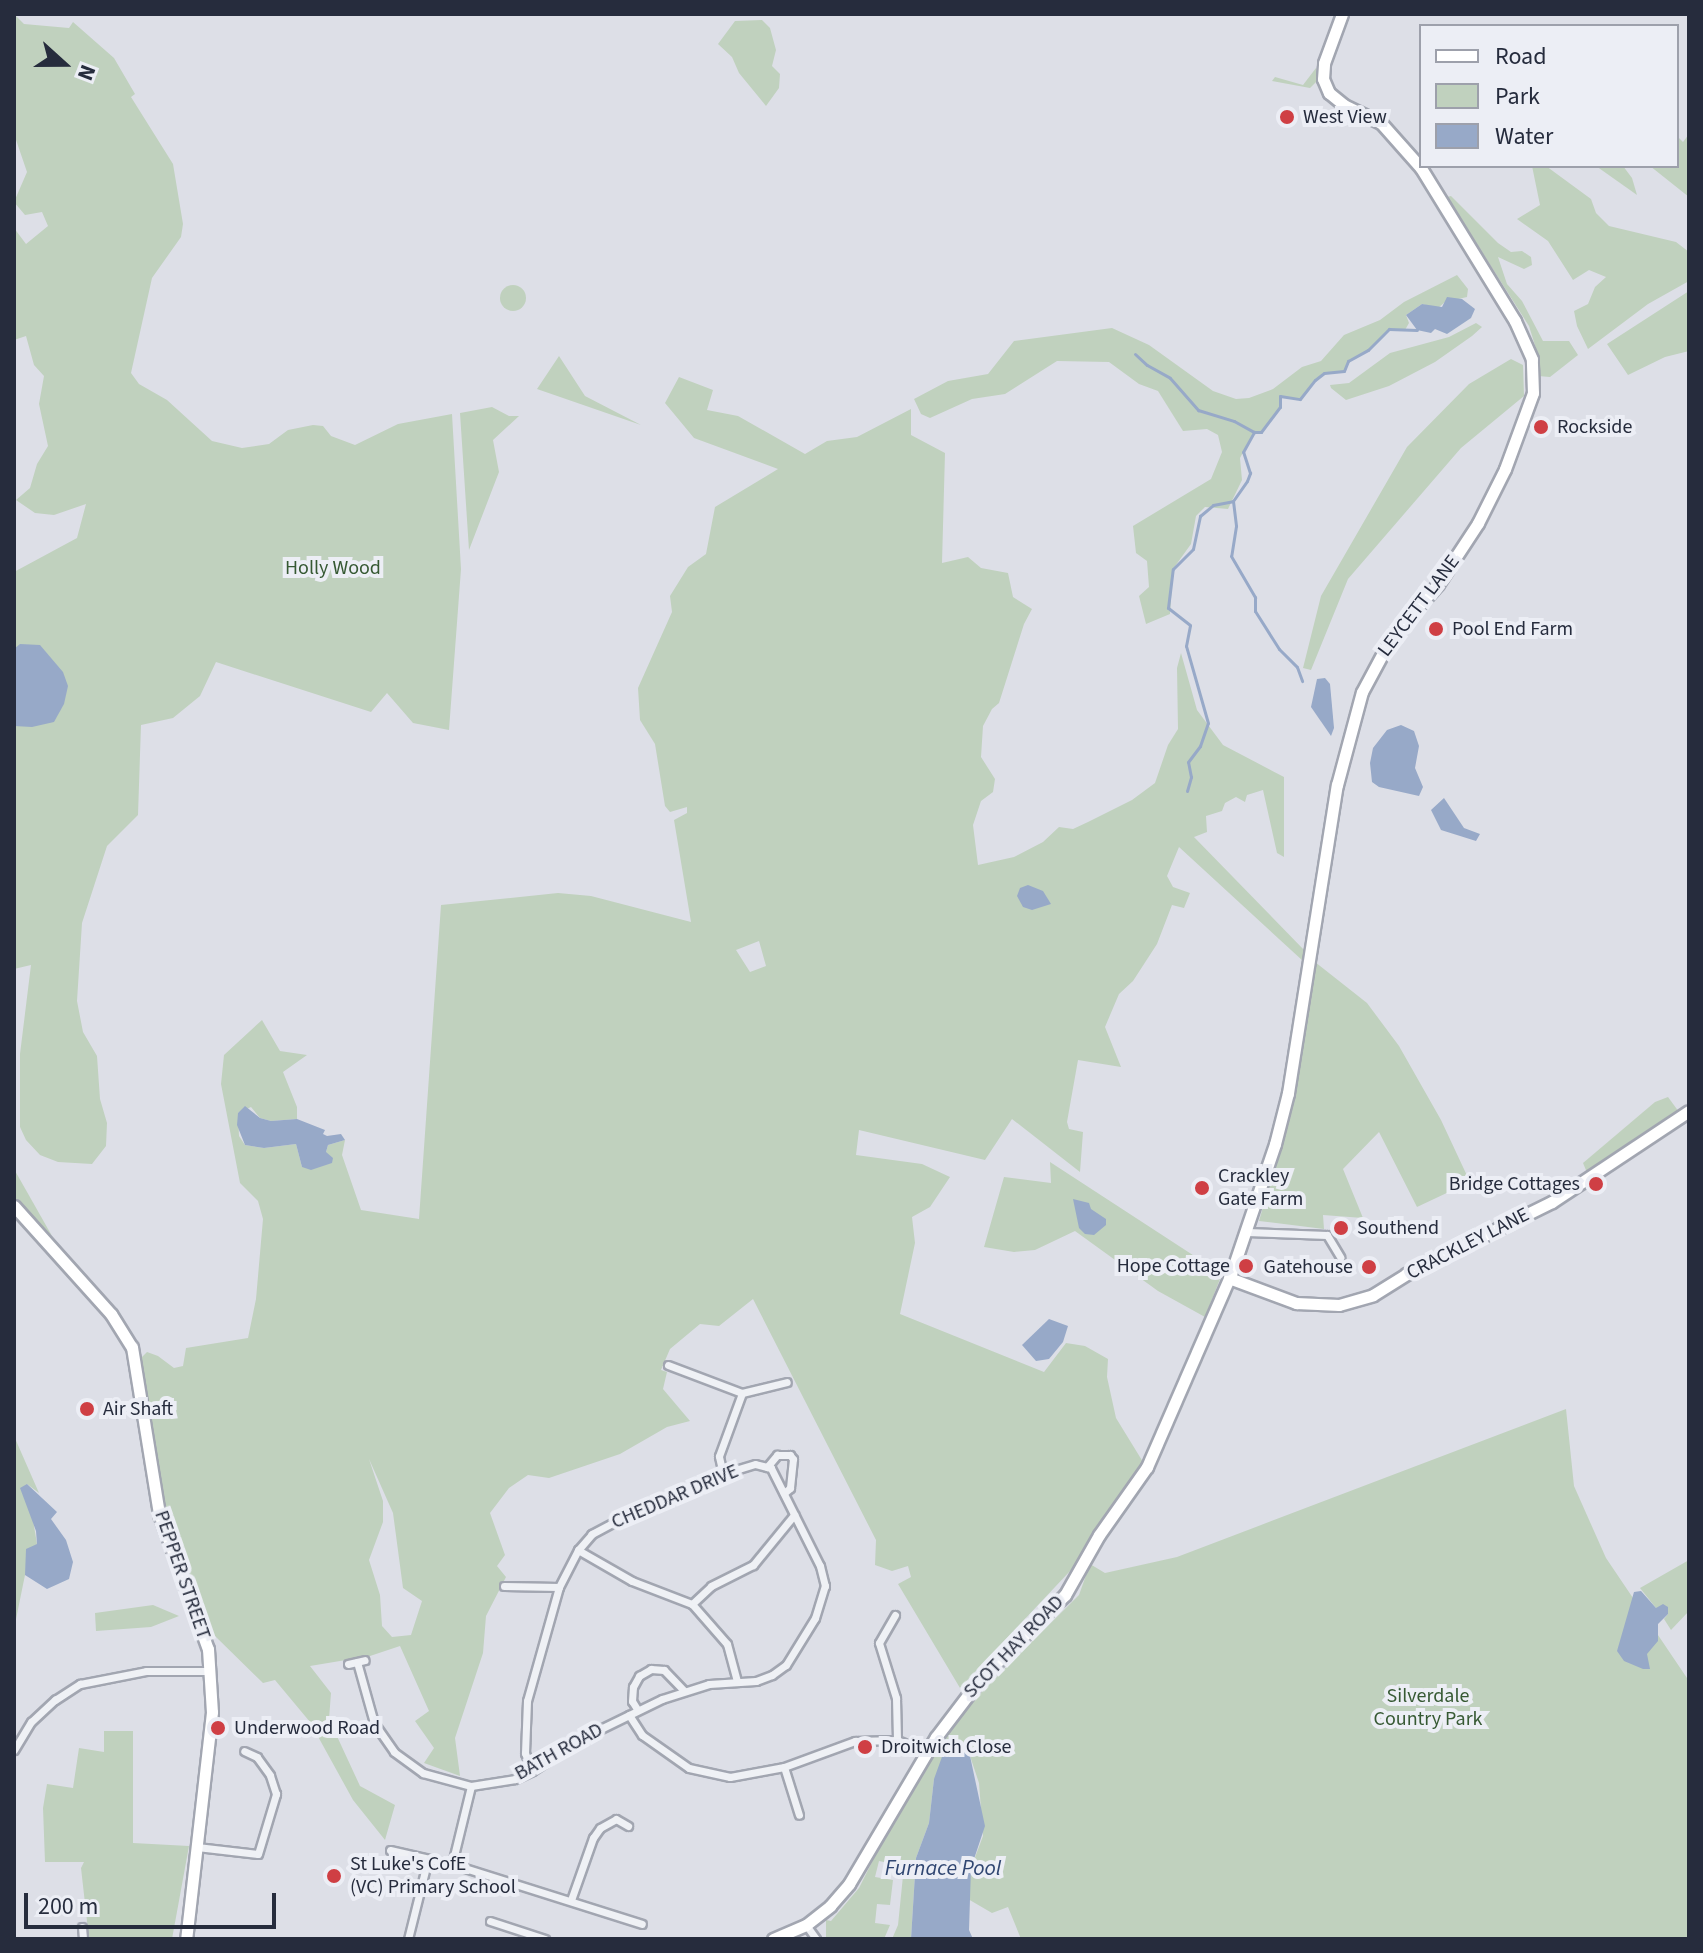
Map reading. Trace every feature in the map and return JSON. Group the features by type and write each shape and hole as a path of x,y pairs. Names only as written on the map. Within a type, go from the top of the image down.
{"street":[{"name":"LEYCETT LANE","path":"1342,14 1324,63 1323,79 1329,93 1344,105 1381,123 1419,166"},
{"name":"LEYCETT LANE","path":"1230,1276 1247,1232 1288,1093 1337,785 1362,692 1392,636 1438,584 1478,523 1523,426 1535,382 1532,359 1515,321 1421,168"},
{"name":"CRACKLEY LANE","path":"1230,1276 1296,1303 1339,1305 1373,1295 1406,1274 1552,1202 1689,1111"},
{"name":"PEPPER STREET","path":"14,1206 111,1314 132,1347 159,1514 203,1633 210,1671 212,1712 186,1939"},
{"path":"1247,1232 1327,1235 1340,1257"},
{"name":"SCOT HAY ROAD","path":"773,1939 806,1925 830,1906 849,1884 925,1752 981,1678 1065,1595 1099,1535 1147,1467 1230,1276"},
{"path":"668,1365 742,1393 787,1382"},
{"path":"723,1474 719,1456 742,1393"},
{"path":"769,1467 777,1455 790,1455 793,1459 790,1488 784,1493"},
{"name":"CHEDDAR DRIVE","path":"532,1771 525,1753 527,1701 559,1587 578,1550 592,1534 618,1520 723,1474 755,1464 769,1467"},
{"name":"BATH ROAD","path":"357,1662 374,1723 394,1752 423,1773 471,1786 500,1783 532,1771 584,1737 637,1709 684,1691 737,1681 756,1681 786,1665 822,1604 825,1586 820,1566 769,1467"},
{"path":"692,1604 711,1586 753,1565 794,1515"},
{"path":"578,1550 632,1581 692,1604 727,1644 737,1681"},
{"path":"504,1586 559,1587"},
{"path":"895,1615 879,1643 896,1698 897,1740"},
{"path":"637,1709 632,1701 633,1687 639,1676 651,1669 664,1670 684,1691"},
{"path":"14,1750 31,1722 55,1700 80,1684 146,1671 210,1671"},
{"path":"629,1715 642,1735 689,1768 730,1777 784,1767 855,1741 897,1740 925,1752"},
{"path":"197,1847 258,1854 276,1794 257,1757 244,1751"},
{"path":"784,1767 799,1815"},
{"path":"452,1864 471,1786"},
{"path":"571,1900 593,1838 600,1828 616,1819 628,1826"},
{"path":"390,1850 452,1864 642,1924"},
{"path":"408,1939 428,1859"},
{"path":"490,1921 545,1939"},
{"path":"806,1925 816,1939"},
{"path":"80,1938 82,1927"}],"green space":[{"name":"Holly Wood","path":"14,14 24,24 69,28 73,22 114,58 135,94 131,97 173,164 183,224 181,237 152,278 131,373 139,384 167,400 212,441 242,448 269,444 288,430 313,425 323,426 331,436 355,445 398,424 452,414 461,569 449,730 413,723 387,693 371,712 216,662 200,696 173,718 141,725 138,815 107,846 82,923 77,1001 83,1032 97,1056 100,1099 107,1123 106,1146 92,1164 58,1162 40,1155 26,1140 20,1127 20,1054 31,965 14,969 14,572 77,538 86,504 54,515 35,513 16,500 30,488 37,464 48,446 39,404 44,376 34,365 26,336 14,340 14,228 26,244 48,226 42,212 25,215 14,202 27,172 14,134"},
{"path":"762,20 770,28 776,50 772,66 780,74 779,88 766,106 739,73 732,57 718,44 735,21"},
{"path":"1316,68 1317,81 1310,88 1272,81 1275,77 1303,85"},
{"path":"1689,134 1689,197 1653,168 1679,168 1679,138 1683,142"},
{"path":"1532,168 1549,168 1591,199 1596,213 1609,226 1676,242 1689,252 1689,281 1648,304 1588,349 1574,311 1588,304 1595,287 1606,277 1589,270 1573,280 1548,241 1517,219 1540,205"},
{"path":"1599,168 1624,168 1632,178 1637,195"},
{"path":"1451,196 1498,243 1511,252 1522,251 1531,257 1532,265 1524,269 1498,257 1507,284 1522,301 1543,341 1569,341 1578,355 1550,377 1538,376 1538,355 1529,326 1447,197"},
{"path":"1457,275 1468,289 1467,297 1445,302 1438,308 1422,304 1406,315 1409,323 1405,330 1389,329 1368,350 1348,361 1344,371 1323,373 1300,399 1280,396 1280,407 1261,432 1254,432 1240,458 1242,480 1228,509 1205,507 1196,516 1191,544 1173,569 1170,614 1146,624 1139,596 1149,587 1147,561 1136,553 1133,526 1211,479 1222,452 1218,435 1207,429 1183,431 1158,391 1139,384 1109,362 1057,361 1005,394 972,399 930,418 921,414 914,399 948,381 988,374 1014,341 1112,328 1149,345 1213,391 1236,399 1249,398 1273,389 1302,367 1321,361 1344,335 1380,320 1404,302"},
{"path":"513,285 522,289 526,298 522,307 513,311 504,307 500,298 504,289"},
{"path":"1689,291 1689,351 1665,357 1628,375 1607,344"},
{"path":"1476,323 1482,327 1472,336 1435,362 1389,386 1346,400 1331,388 1330,385 1349,383 1390,353 1449,337"},
{"path":"559,356 585,396 641,425 537,389"},
{"path":"1511,359 1523,365 1524,396 1461,448 1348,579 1311,670 1303,668 1321,596 1407,447 1469,384"},
{"path":"679,377 713,390 707,410 738,416 805,454 827,441 857,437 911,409 911,435 945,453 942,563 968,557 981,568 1008,573 1013,597 1032,609 1024,624 999,703 983,726 981,757 995,779 993,792 981,801 973,825 978,865 1014,857 1043,842 1059,827 1073,829 1132,800 1155,783 1168,745 1178,729 1177,668 1181,653 1197,710 1223,745 1284,777 1284,857 1277,853 1263,790 1247,795 1245,802 1236,797 1225,803 1222,811 1206,816 1207,832 1194,837 1305,951 1303,961 1179,847 1167,876 1173,887 1190,893 1184,908 1172,905 1157,944 1133,981 1119,994 1105,1027 1121,1067 1078,1060 1067,1122 1069,1129 1083,1132 1080,1172 1012,1119 985,1160 859,1130 856,1155 922,1164 950,1177 930,1207 912,1217 915,1243 900,1314 1044,1372 1066,1343 1085,1346 1108,1359 1107,1377 1116,1418 1143,1462 1071,1570 960,1688 898,1584 911,1577 908,1566 892,1571 875,1565 876,1540 753,1299 719,1326 700,1324 670,1349 661,1370 667,1372 663,1389 690,1421 667,1427 620,1454 549,1478 528,1475 509,1488 490,1513 505,1555 497,1566 506,1577 486,1616 483,1653 455,1738 460,1776 424,1763 434,1748 415,1721 429,1711 400,1646 370,1656 310,1666 331,1693 329,1719 360,1786 395,1805 385,1840 353,1800 310,1722 275,1680 263,1683 215,1636 202,1613 165,1513 141,1358 147,1352 174,1368 183,1366 186,1348 248,1338 256,1299 263,1219 258,1201 240,1183 221,1084 224,1055 262,1020 280,1051 307,1055 283,1072 297,1107 297,1119 271,1121 260,1118 251,1107 238,1113 239,1136 245,1145 264,1148 296,1144 302,1167 326,1152 328,1145 345,1140 342,1155 361,1210 419,1219 441,905 558,893 591,896 691,922 674,820 687,813 687,807 670,812 665,806 655,744 640,720 638,688 672,612 670,596 688,567 706,554 715,507 778,469 694,438 665,403","holes":["759,941 766,966 750,972 736,950","369,1459 393,1513 403,1588 422,1601 411,1635 392,1637 382,1626 380,1595 369,1560 383,1522 383,1501"]},
{"path":"492,407 509,416 519,416 493,440 499,472 469,550 460,413"},
{"path":"1315,962 1367,1003 1399,1046 1441,1120 1470,1182 1417,1207 1379,1132 1343,1169 1363,1218 1323,1215 1324,1229 1259,1221 1287,1124"},
{"path":"1668,1097 1679,1112 1588,1175 1583,1163 1655,1102"},
{"path":"1050,1162 1222,1274 1205,1317 1158,1291 1075,1231 1035,1250 1014,1252 984,1247 1004,1177 1051,1183"},
{"path":"14,1169 52,1236 14,1197"},
{"name":"Silverdale Country Park","path":"1566,1409 1574,1486 1606,1558 1689,1681 1689,1939 1021,1939 1008,1907 992,1913 968,1899 971,1868 983,1836 979,1783 970,1756 934,1779 929,1823 916,1858 911,1939 892,1939 898,1925 904,1866 879,1861 875,1877 893,1880 890,1905 877,1904 875,1923 890,1925 884,1939 826,1939 826,1920 831,1921 859,1888 903,1800 941,1742 965,1708 1079,1595 1090,1564 1105,1573 1177,1557"},
{"path":"14,1436 39,1493 27,1484 37,1544 25,1575 14,1629"},
{"path":"1689,1560 1689,1611 1671,1630 1664,1619 1668,1614 1656,1608 1640,1588"},
{"path":"153,1605 179,1616 151,1627 96,1631 95,1613"},
{"path":"104,1731 133,1731 133,1843 189,1846 172,1939 89,1939 81,1868 84,1862 45,1862 43,1808 47,1784 73,1788 79,1748 104,1752"}],"water":[{"path":"1447,297 1462,299 1475,309 1471,318 1447,334 1435,329 1431,333 1417,330 1406,315 1422,304 1442,307"},
{"path":"20,644 40,645 63,672 68,686 64,704 54,722 32,727 14,726 14,649"},
{"path":"1325,678 1330,684 1334,728 1331,736 1311,707 1317,679"},
{"path":"1401,725 1414,731 1419,746 1415,768 1423,787 1419,796 1379,787 1372,782 1370,763 1373,748 1387,730"},
{"path":"1444,798 1464,828 1480,834 1476,841 1441,830 1431,810"},
{"path":"1028,885 1043,891 1051,904 1032,910 1023,907 1017,896 1020,888"},
{"path":"245,1106 260,1118 271,1121 297,1119 325,1130 323,1134 327,1136 341,1134 345,1140 328,1145 326,1152 333,1158 332,1163 311,1170 302,1167 296,1144 264,1148 245,1145 237,1125 238,1113"},
{"path":"1073,1199 1089,1203 1091,1209 1106,1219 1106,1225 1094,1235 1085,1234 1079,1228"},
{"path":"1049,1319 1068,1326 1063,1342 1049,1359 1036,1361 1022,1345"},
{"path":"27,1484 57,1512 51,1519 66,1540 73,1562 69,1579 47,1589 25,1575 26,1549 37,1544 36,1531 20,1488"},
{"path":"1641,1591 1656,1608 1663,1604 1668,1607 1668,1614 1658,1624 1658,1641 1647,1654 1650,1669 1624,1661 1617,1651 1634,1592"},
{"name":"Furnace Pool","path":"959,1749 970,1756 985,1826 971,1868 969,1930 973,1939 911,1939 916,1858 929,1823 934,1779 943,1754"}],"waterway":[{"path":"1187,791 1191,777 1188,762 1200,746 1208,723 1186,646 1190,625 1168,608 1173,569 1193,549 1200,516 1213,505 1233,501 1247,481 1250,473 1243,452 1254,432 1261,432 1280,407 1280,396 1300,399 1315,380 1324,373 1344,371 1348,361 1368,350 1389,329 1417,330"},
{"path":"1135,354 1170,378 1198,410 1234,421 1254,432"},
{"path":"1233,501 1236,526 1231,556 1255,597 1255,611 1279,649 1297,667 1302,681"}],"place":[{"name":"West View","path":"1287,117"},
{"name":"Rockside","path":"1541,427"},
{"name":"Pool End Farm","path":"1436,629"},
{"name":"Bridge Cottages","path":"1596,1184"},
{"name":"Crackley Gate Farm","path":"1202,1188"},
{"name":"Southend","path":"1341,1228"},
{"name":"Hope Cottage","path":"1246,1266"},
{"name":"Gatehouse","path":"1369,1267"},
{"name":"Air Shaft","path":"87,1409"},
{"name":"Underwood Road","path":"218,1728"},
{"name":"Droitwich Close","path":"865,1747"},
{"name":"St Luke's CofE (VC) Primary School","path":"334,1876"}]}
